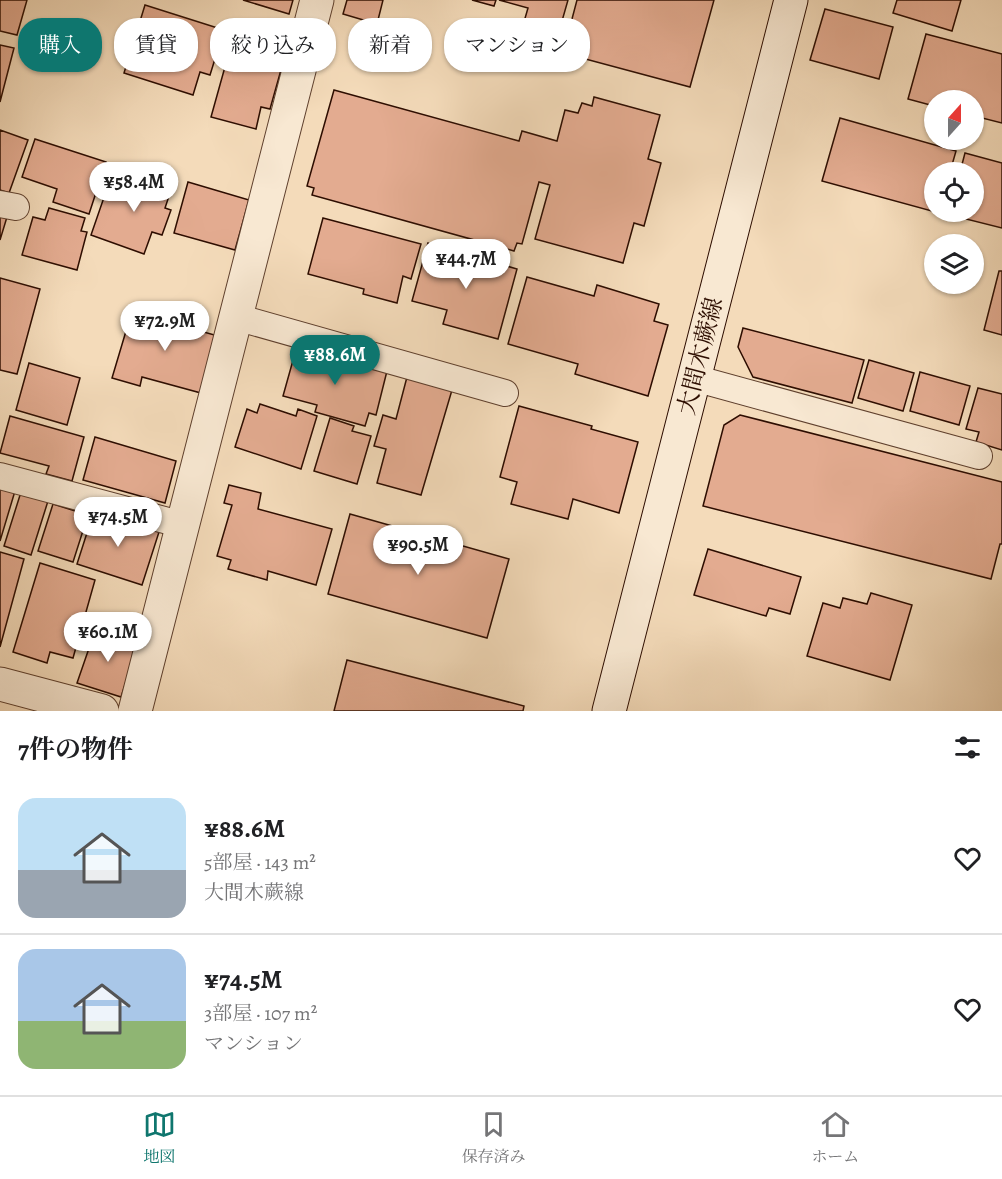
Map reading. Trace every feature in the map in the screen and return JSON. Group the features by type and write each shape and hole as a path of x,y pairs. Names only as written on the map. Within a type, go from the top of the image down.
{"street":[{"path":"135,711 317,0"},
{"name":"大間木蕨線","path":"609,711 791,0"},
{"path":"0,684 102,711"}],"lane":[{"path":"236,317 505,393"},
{"path":"694,378 980,456"},
{"path":"0,476 183,525"}],"building":[{"path":"0,0 27,0 22,18 18,18 17,35 0,31"},
{"path":"243,0 293,0 289,14"},
{"path":"347,0 383,0 378,18 357,18 343,14"},
{"path":"472,0 496,0 494,6"},
{"path":"499,0 568,0 563,18 525,18 528,8"},
{"path":"577,0 714,0 690,87 590,60 590,18 572,18"},
{"path":"897,0 961,0 952,31 893,13"},
{"path":"145,5 186,18 141,18"},
{"path":"825,9 893,27 879,79 810,60"},
{"path":"198,22 210,26 211,72 210,75 200,72 193,95 124,73 198,72"},
{"path":"926,34 1002,54 1002,123 984,118 984,90 924,90 924,103 908,99"},
{"path":"0,45 14,48 0,102"},
{"path":"224,72 280,72 270,109 261,107 256,129 211,117"},
{"path":"334,90 519,141 522,131 557,141 565,110 578,113 582,103 592,106 594,97 660,115 648,159 661,163 644,226 634,223 623,263 535,239 550,185 539,182 522,244 517,243 514,251 312,195 314,188 307,186"},
{"path":"840,118 924,142 924,150 956,151 953,162 924,162 924,209 822,181"},
{"path":"0,130 28,140 9,193 0,190"},
{"path":"35,139 106,162 89,214 53,202 57,189 22,177"},
{"path":"965,153 1002,163 1002,228 978,222 984,222 984,162 963,162"},
{"path":"142,173 173,184 165,208 171,210 162,235 152,232 144,254 91,235 110,180 136,189"},
{"path":"188,182 249,200 235,250 174,233"},
{"path":"49,208 85,218 81,231 87,232 77,270 22,255 33,217 45,220"},
{"path":"0,215 7,217 0,240"},
{"path":"323,218 421,244 411,279 403,276 397,303 363,294 364,289 308,274"},
{"path":"428,243 517,269 498,339 443,324 447,310 412,301"},
{"path":"999,271 1002,271 1002,335 984,330"},
{"path":"527,277 594,296 597,285 659,304 654,321 668,325 648,396 575,374 578,364 508,344"},
{"path":"0,278 40,289 17,374 0,370"},
{"path":"132,311 174,324 177,313 196,318 193,329 218,336 201,393 142,377 140,386 112,378"},
{"path":"743,328 864,360 852,403 753,377 738,347"},
{"path":"297,346 387,371 376,415 369,413 365,426 315,412 317,405 283,396"},
{"path":"869,360 914,373 903,411 858,398"},
{"path":"29,363 80,378 67,425 16,410"},
{"path":"920,372 970,386 959,425 910,411"},
{"path":"407,377 452,390 421,495 377,483 386,449 374,446 383,415 396,419"},
{"path":"978,388 1002,394 1002,450 976,442 979,432 966,429"},
{"path":"260,404 296,416 298,409 317,416 301,469 235,447 247,409 257,413"},
{"path":"519,406 592,426 591,429 638,442 619,513 573,499 568,519 511,504 517,482 500,477"},
{"path":"740,415 1002,482 1002,544 1000,544 991,579 703,506 724,425"},
{"path":"10,416 84,437 72,481 46,474 49,466 0,453"},
{"path":"330,418 354,426 352,431 371,436 357,484 314,471"},
{"path":"95,437 176,461 165,503 83,480"},
{"path":"229,485 261,493 258,509 332,529 316,585 268,571 267,580 228,569 231,560 217,556 232,505 224,503"},
{"path":"0,487 15,491 0,541"},
{"path":"21,492 48,501 31,555 4,546"},
{"path":"53,504 88,515 73,562 38,551"},
{"path":"94,511 159,532 142,585 77,564"},
{"path":"350,514 509,559 487,638 328,594"},
{"path":"708,549 801,577 790,614 769,608 766,616 694,595"},
{"path":"0,552 24,559 0,647"},
{"path":"40,563 95,580 73,658 50,652 47,663 13,652"},
{"path":"871,593 912,605 890,680 807,656 823,603 840,608 843,598 867,604"},
{"path":"96,628 139,642 121,697 77,683"},
{"path":"347,660 524,706 523,711 334,711"}]}
